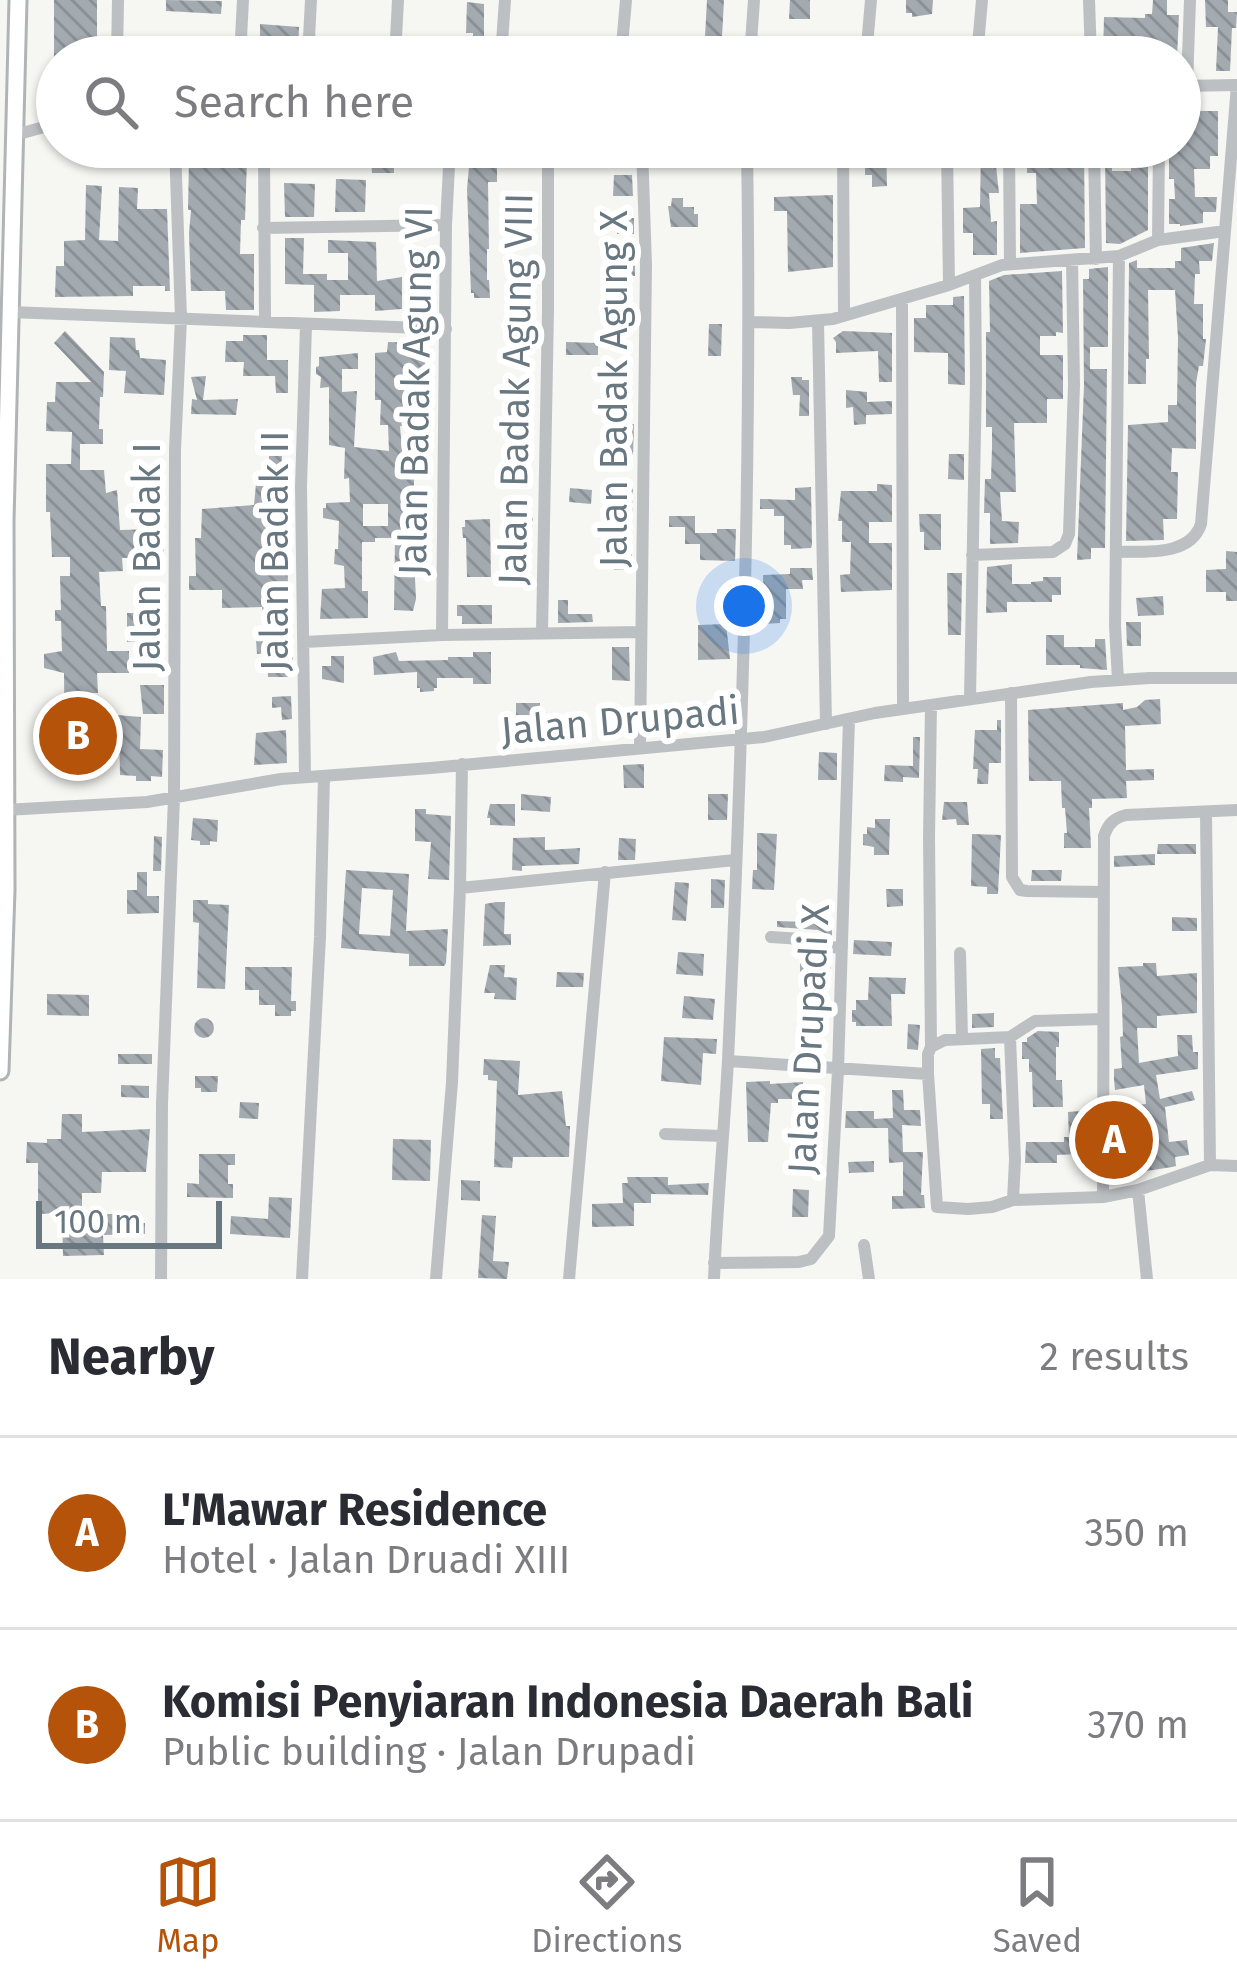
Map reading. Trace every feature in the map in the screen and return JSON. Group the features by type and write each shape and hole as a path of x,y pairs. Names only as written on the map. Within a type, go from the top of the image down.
{"main road":[{"path":"0,1071 6,890 2,576 10,141 16,114 18,0"}],"street":[{"path":"117,36 118,0"},
{"path":"241,36 243,0"},
{"path":"309,36 310,0"},
{"path":"396,36 398,0"},
{"path":"502,36 505,0"},
{"path":"623,36 626,0"},
{"path":"751,36 754,0"},
{"path":"868,36 871,0"},
{"path":"979,36 982,0"},
{"path":"1089,0 1090,36"},
{"path":"1187,36 1190,0"},
{"path":"1116,552 1180,547 1197,536 1201,524 1237,85 1201,86"},
{"path":"16,114 36,121"},
{"name":"Jalan Badak I","path":"161,1279 181,318 176,168"},
{"path":"264,168 265,320"},
{"name":"Jalan Badak Agung VI","path":"442,635 448,168"},
{"name":"Jalan Badak Agung VIII","path":"542,632 548,168"},
{"name":"Jalan Badak Agung X","path":"640,747 646,265 643,168"},
{"path":"714,1279 740,739 749,322 747,168"},
{"path":"843,168 844,316"},
{"path":"946,168 949,285"},
{"path":"1009,168 1010,263"},
{"path":"1094,168 1096,259"},
{"path":"1158,240 1159,168"},
{"path":"263,228 446,225"},
{"path":"749,322 818,322 1010,263 1119,256 1158,240 1225,231"},
{"path":"1118,680 1119,256"},
{"path":"972,555 1047,553 1067,540 1074,386 1072,260"},
{"path":"970,698 975,276"},
{"path":"902,299 903,710"},
{"path":"10,312 446,328"},
{"path":"818,322 826,724"},
{"name":"Jalan Badak II","path":"305,777 302,488 306,325"},
{"path":"304,642 641,632"},
{"path":"1236,678 1237,662"},
{"name":"Jalan Drupadi","path":"5,810 147,802 305,777 740,739 970,698 1118,680 1236,678"},
{"path":"1011,693 1012,877 1027,892 1104,892"},
{"path":"932,705 928,1074 937,1207 992,1208 1012,1201 1103,1197 1210,1165 1237,1166"},
{"name":"Jalan Drupadi X","path":"714,1263 799,1262 811,1259 829,1236 849,719"},
{"path":"436,1279 452,1082 462,764"},
{"path":"302,1279 324,777"},
{"path":"1103,1197 1104,836 1112,821 1126,815 1237,810"},
{"path":"1206,812 1210,1165"},
{"path":"460,888 735,860"},
{"path":"569,1279 605,872"},
{"path":"771,937 818,940 842,948"},
{"path":"960,953 962,1039"},
{"path":"931,1046 945,1040 1010,1037 1035,1021 1103,1019"},
{"path":"1010,1037 1016,1160 1012,1201"},
{"path":"728,1061 928,1074"},
{"path":"665,1134 723,1136"},
{"path":"1138,1190 1147,1279"},
{"path":"864,1245 868,1279"}],"building":[{"path":"54,0 97,0 97,36 54,36"},
{"path":"166,0 222,1 221,14 166,11"},
{"path":"707,0 724,0 722,36 705,36"},
{"path":"790,0 810,0 810,19 789,19"},
{"path":"906,0 933,0 932,14 912,17 906,13"},
{"path":"1153,0 1167,0 1167,15 1179,15 1178,36 1103,36 1104,17 1152,14"},
{"path":"1205,0 1228,0 1228,12 1237,12 1230,71 1216,71 1218,27 1206,27"},
{"path":"467,2 484,4 484,36 466,33"},
{"path":"260,24 299,27 299,36 260,36"},
{"path":"1201,111 1218,111 1218,156 1210,156 1210,169 1194,169 1195,197 1217,197 1216,212 1203,212 1203,223 1169,224 1169,199 1175,199 1174,179 1169,179 1169,168 1201,168"},
{"path":"189,168 247,168 240,254 254,254 254,310 226,310 225,291 191,291"},
{"path":"372,168 394,168 394,173 372,173"},
{"path":"469,168 497,168 497,182 488,182 490,298 474,298 471,293"},
{"path":"865,168 887,168 887,186 872,187 872,175 865,175"},
{"path":"981,168 996,168 999,193 989,193 991,222 997,221 997,255 973,255 973,233 963,233 963,208 980,207"},
{"path":"1027,168 1084,168 1085,248 1020,253 1020,204 1037,204 1036,173 1027,173"},
{"path":"1105,168 1148,168 1148,230 1120,244 1106,243"},
{"path":"614,175 632,175 633,196 613,196"},
{"path":"336,179 366,180 365,212 335,212"},
{"path":"284,183 315,184 314,217 285,217"},
{"path":"86,185 102,186 99,240 118,241 119,187 138,188 137,209 167,209 170,291 165,286 133,286 133,296 55,297 56,266 64,266 64,241 85,240"},
{"path":"833,195 833,267 788,272 787,211 774,211 774,197"},
{"path":"672,198 683,198 683,207 694,207 698,227 671,227 668,206"},
{"path":"617,218 634,218 634,234 617,234"},
{"path":"285,238 304,238 303,274 327,274 327,280 348,280 348,253 328,253 328,240 376,242 377,281 402,277 402,309 375,311 375,295 340,295 340,311 314,312 314,285 285,284"},
{"path":"1214,243 1212,261 1199,261 1200,274 1195,274 1194,304 1203,304 1206,339 1196,383 1196,449 1172,448 1171,472 1178,472 1177,519 1163,519 1164,540 1126,541 1128,425 1168,422 1168,405 1177,405 1178,338 1175,290 1148,290 1146,384 1128,384 1129,263 1137,260 1137,268 1175,268 1175,261 1181,261 1181,248"},
{"path":"616,259 635,259 635,276 616,276"},
{"path":"1108,267 1108,347 1090,347 1090,369 1107,369 1105,548 1091,548 1091,559 1077,560 1083,279 1089,279 1089,269"},
{"path":"1062,271 1063,333 1040,336 1040,355 1063,355 1063,399 1047,399 1047,423 1014,423 1016,492 1000,492 1002,521 1019,522 1018,543 990,544 990,513 984,513 992,447 992,427 986,427 989,281 1004,275"},
{"path":"964,296 965,385 948,384 948,353 914,352 914,318 926,318 926,305 953,305 953,297"},
{"path":"709,324 722,324 721,356 708,356"},
{"path":"65,331 104,372 99,429 103,429 103,444 80,444 80,470 104,470 106,493 117,490 120,530 155,529 155,538 164,541 163,557 122,558 123,571 99,572 107,651 129,651 129,673 97,673 98,693 92,693 93,713 141,717 140,749 163,750 162,777 151,776 151,781 120,775 119,728 93,728 95,762 90,762 90,778 65,779 64,673 44,668 44,654 62,651 61,621 55,621 55,610 61,610 60,576 70,576 70,557 52,557 46,464 71,464 72,432 46,431 47,402 55,402 56,382 91,382 54,343"},
{"path":"843,331 892,333 892,382 879,382 878,351 836,353 833,338"},
{"path":"243,335 267,335 267,360 288,360 288,393 276,393 275,376 243,376 244,362 225,362 226,341 243,341"},
{"path":"110,337 135,338 140,358 166,360 164,395 124,393 126,371 109,370"},
{"path":"388,342 427,343 422,428 400,426 402,451 413,451 413,469 424,470 424,479 414,479 413,611 394,610 395,538 375,538 375,542 362,542 362,591 368,591 368,618 320,619 322,589 345,588 344,566 334,564 339,521 323,518 323,508 326,503 350,502 349,478 344,479 345,448 329,445 329,387 320,388 316,367 319,357 358,353 358,369 342,369 342,392 357,391 354,447 389,451 388,425 380,425 381,400 375,400 375,353 387,352","holes":["363,504 388,504 388,526 363,526"]},
{"path":"566,342 598,343 598,355 566,355"},
{"path":"206,376 203,400 238,399 236,415 191,414 192,399 197,400 191,377"},
{"path":"791,377 809,380 809,416 799,416 800,395 793,395"},
{"path":"846,390 867,392 867,402 892,401 892,414 866,415 866,424 854,425 853,407 846,408"},
{"path":"611,424 634,424 633,455 610,455"},
{"path":"949,454 964,454 964,480 948,479"},
{"path":"269,456 282,456 281,471 287,471 287,484 268,484"},
{"path":"256,484 267,485 266,538 286,544 290,619 263,620 262,607 222,608 222,590 189,590 189,576 196,576 195,538 201,538 202,509 254,505"},
{"path":"877,484 892,485 892,522 869,522 869,543 892,543 892,590 841,592 840,575 850,574 851,542 842,542 841,491 877,491"},
{"path":"612,486 633,486 632,515 609,515"},
{"path":"811,487 812,545 791,549 784,545 784,516 774,516 774,509 760,509 760,499 795,500 795,488"},
{"path":"570,488 592,490 591,504 569,502"},
{"path":"919,514 941,514 941,550 924,550"},
{"path":"504,516 533,517 533,526 504,526"},
{"path":"669,516 695,516 695,533 736,529 735,561 700,560 700,544 685,544 685,527 669,527"},
{"path":"490,519 491,577 467,577 462,527 465,520"},
{"path":"1226,551 1237,552 1237,601 1226,601 1226,592 1206,592 1206,570 1226,569"},
{"path":"614,554 632,554 632,569 614,570"},
{"path":"1012,564 1012,584 1061,577 1061,595 1052,595 1052,602 1007,602 1007,612 986,613 987,567"},
{"path":"790,568 812,568 813,580 802,580 803,589 786,589 786,619 764,624 763,575 790,574"},
{"path":"947,573 962,573 961,635 948,635"},
{"path":"1163,596 1164,615 1138,616 1136,598"},
{"path":"558,600 568,600 568,614 592,614 593,622 558,623"},
{"path":"457,605 492,605 492,624 462,624"},
{"path":"127,613 143,613 140,642 127,642"},
{"path":"1126,622 1141,622 1141,646 1127,646"},
{"path":"726,624 730,659 698,660 698,625"},
{"path":"1046,635 1064,635 1064,647 1095,647 1095,639 1105,639 1107,670 1046,665"},
{"path":"293,638 293,677 268,677 267,653 257,654 256,640"},
{"path":"612,647 629,647 630,681 612,680"},
{"path":"396,652 399,661 448,660 491,652 491,684 473,684 473,678 437,678 434,691 420,692 417,672 374,675 373,657"},
{"path":"331,656 344,656 344,683 322,679 322,666 331,666"},
{"path":"140,685 164,685 164,714 143,714"},
{"path":"291,696 292,719 282,720 281,707 272,708 272,697"},
{"path":"1160,699 1161,724 1125,726 1126,770 1154,769 1154,780 1126,781 1127,798 1092,799 1091,848 1064,848 1067,833 1061,781 1029,781 1028,710 1123,703 1123,710"},
{"path":"516,703 540,703 540,715 516,715"},
{"path":"997,720 1001,720 1001,763 989,763 988,784 977,784 975,730 997,730"},
{"path":"286,730 287,763 254,765 256,733"},
{"path":"913,737 920,737 919,778 884,781 885,765 913,766"},
{"path":"819,752 837,753 837,780 818,780"},
{"path":"644,764 644,788 624,788 623,765"},
{"path":"521,794 551,797 550,812 521,810"},
{"path":"708,794 728,794 727,820 708,820"},
{"path":"944,802 967,802 969,825 942,820"},
{"path":"490,804 515,804 515,826 490,825"},
{"path":"415,809 451,816 449,880 428,879 431,842 415,841"},
{"path":"193,818 218,820 217,842 200,845 191,840"},
{"path":"875,819 890,819 889,855 874,855 874,847 863,845 863,834 867,827 875,828"},
{"path":"757,833 777,834 774,890 752,889"},
{"path":"972,834 1001,835 998,894 971,886"},
{"path":"154,836 162,837 161,871 153,871"},
{"path":"545,837 545,850 580,848 579,864 512,870 513,838"},
{"path":"619,838 636,839 635,860 618,860"},
{"path":"1158,844 1196,844 1196,854 1157,854"},
{"path":"1155,854 1155,865 1114,867 1114,856"},
{"path":"346,870 409,874 406,931 448,929 444,966 409,966 409,954 341,948","holes":["362,888 393,890 390,936 359,934"]},
{"path":"1032,870 1062,870 1061,881 1031,881"},
{"path":"137,872 147,872 147,896 159,896 159,913 127,914 127,890 137,890"},
{"path":"711,879 725,880 724,908 711,908"},
{"path":"675,882 689,883 686,921 672,920"},
{"path":"886,889 903,889 903,906 887,907"},
{"path":"193,900 229,905 225,989 197,988 199,923 193,922"},
{"path":"505,902 504,934 511,934 511,945 483,946 485,904"},
{"path":"1172,917 1197,918 1197,931 1172,931"},
{"path":"777,921 832,923 832,936 818,930 777,927"},
{"path":"854,940 892,942 891,956 853,954"},
{"path":"678,952 704,954 703,976 676,974"},
{"path":"800,960 831,961 830,974 821,974 820,992 800,992"},
{"path":"1156,963 1157,976 1197,973 1197,1013 1157,1016 1157,1028 1137,1028 1139,1063 1178,1056 1177,1035 1192,1035 1198,1069 1156,1075 1160,1099 1192,1091 1195,1100 1165,1107 1169,1142 1187,1140 1189,1155 1175,1157 1176,1166 1121,1175 1115,1144 1154,1139 1152,1119 1115,1123 1114,1112 1114,1107 1146,1104 1144,1085 1115,1090 1114,1080 1114,1069 1122,1068 1118,967"},
{"path":"490,965 505,965 504,977 517,978 516,1000 494,999 495,993 484,993"},
{"path":"245,967 292,967 291,1001 296,1001 296,1011 291,1016 275,1016 275,1005 259,1005 259,990 245,990"},
{"path":"557,972 584,973 583,987 556,987"},
{"path":"869,977 906,978 905,994 891,994 892,1026 852,1022 856,1000 868,1000"},
{"path":"47,994 89,995 89,1016 47,1015"},
{"path":"684,996 715,999 713,1020 682,1018"},
{"path":"994,1013 994,1027 972,1028 972,1014"},
{"path":"204,1018 214,1028 204,1038 194,1028"},
{"path":"908,1024 920,1025 918,1050 907,1049"},
{"path":"1038,1031 1059,1032 1056,1080 1062,1080 1063,1107 1033,1107 1032,1072 1029,1059 1022,1059 1022,1042"},
{"path":"664,1037 717,1039 716,1054 703,1053 701,1085 661,1081"},
{"path":"995,1048 995,1058 1000,1058 1003,1119 990,1119 990,1104 982,1104 981,1049"},
{"path":"118,1054 152,1054 152,1064 118,1064"},
{"path":"484,1059 520,1061 518,1095 562,1091 566,1126 570,1126 569,1157 513,1157 512,1168 494,1167 497,1081 483,1075"},
{"path":"195,1076 218,1076 217,1092 195,1088"},
{"path":"746,1082 803,1082 807,1099 771,1103 768,1142 748,1142"},
{"path":"121,1085 149,1086 149,1098 121,1097"},
{"path":"892,1090 903,1090 904,1110 920,1110 921,1126 902,1125 903,1152 923,1152 925,1208 892,1209 892,1196 903,1196 903,1162 889,1163 888,1128 845,1128 846,1111 874,1111 874,1119 893,1118"},
{"path":"240,1102 259,1103 258,1119 239,1118"},
{"path":"1093,1110 1093,1125 1083,1125 1078,1154 1057,1155 1057,1163 1025,1163 1026,1142 1064,1142 1069,1137 1068,1112"},
{"path":"62,1114 82,1114 82,1132 150,1129 146,1172 102,1172 101,1193 82,1193 82,1215 137,1213 138,1223 145,1223 145,1234 103,1235 104,1255 63,1256 62,1213 38,1214 38,1163 26,1163 27,1142 61,1139"},
{"path":"808,1118 818,1118 817,1153 808,1153"},
{"path":"393,1139 431,1140 430,1181 392,1180"},
{"path":"199,1154 235,1154 235,1165 228,1165 233,1198 187,1197 187,1183 199,1184"},
{"path":"874,1161 874,1172 849,1173 848,1162"},
{"path":"627,1177 668,1177 668,1185 709,1183 708,1195 651,1194 651,1203 634,1203 634,1226 592,1227 592,1204 623,1203 622,1183 628,1183"},
{"path":"461,1180 480,1181 480,1201 461,1200"},
{"path":"793,1189 809,1190 808,1217 792,1217"},
{"path":"269,1197 292,1198 290,1238 230,1234 231,1216 268,1219"},
{"path":"482,1215 496,1216 493,1261 509,1262 507,1279 478,1278"}],"place":[{"name":"Komisi Penyiaran Indonesia Daerah Bali","path":"78,736"},
{"name":"L'Mawar Residence","path":"1114,1140"}]}
